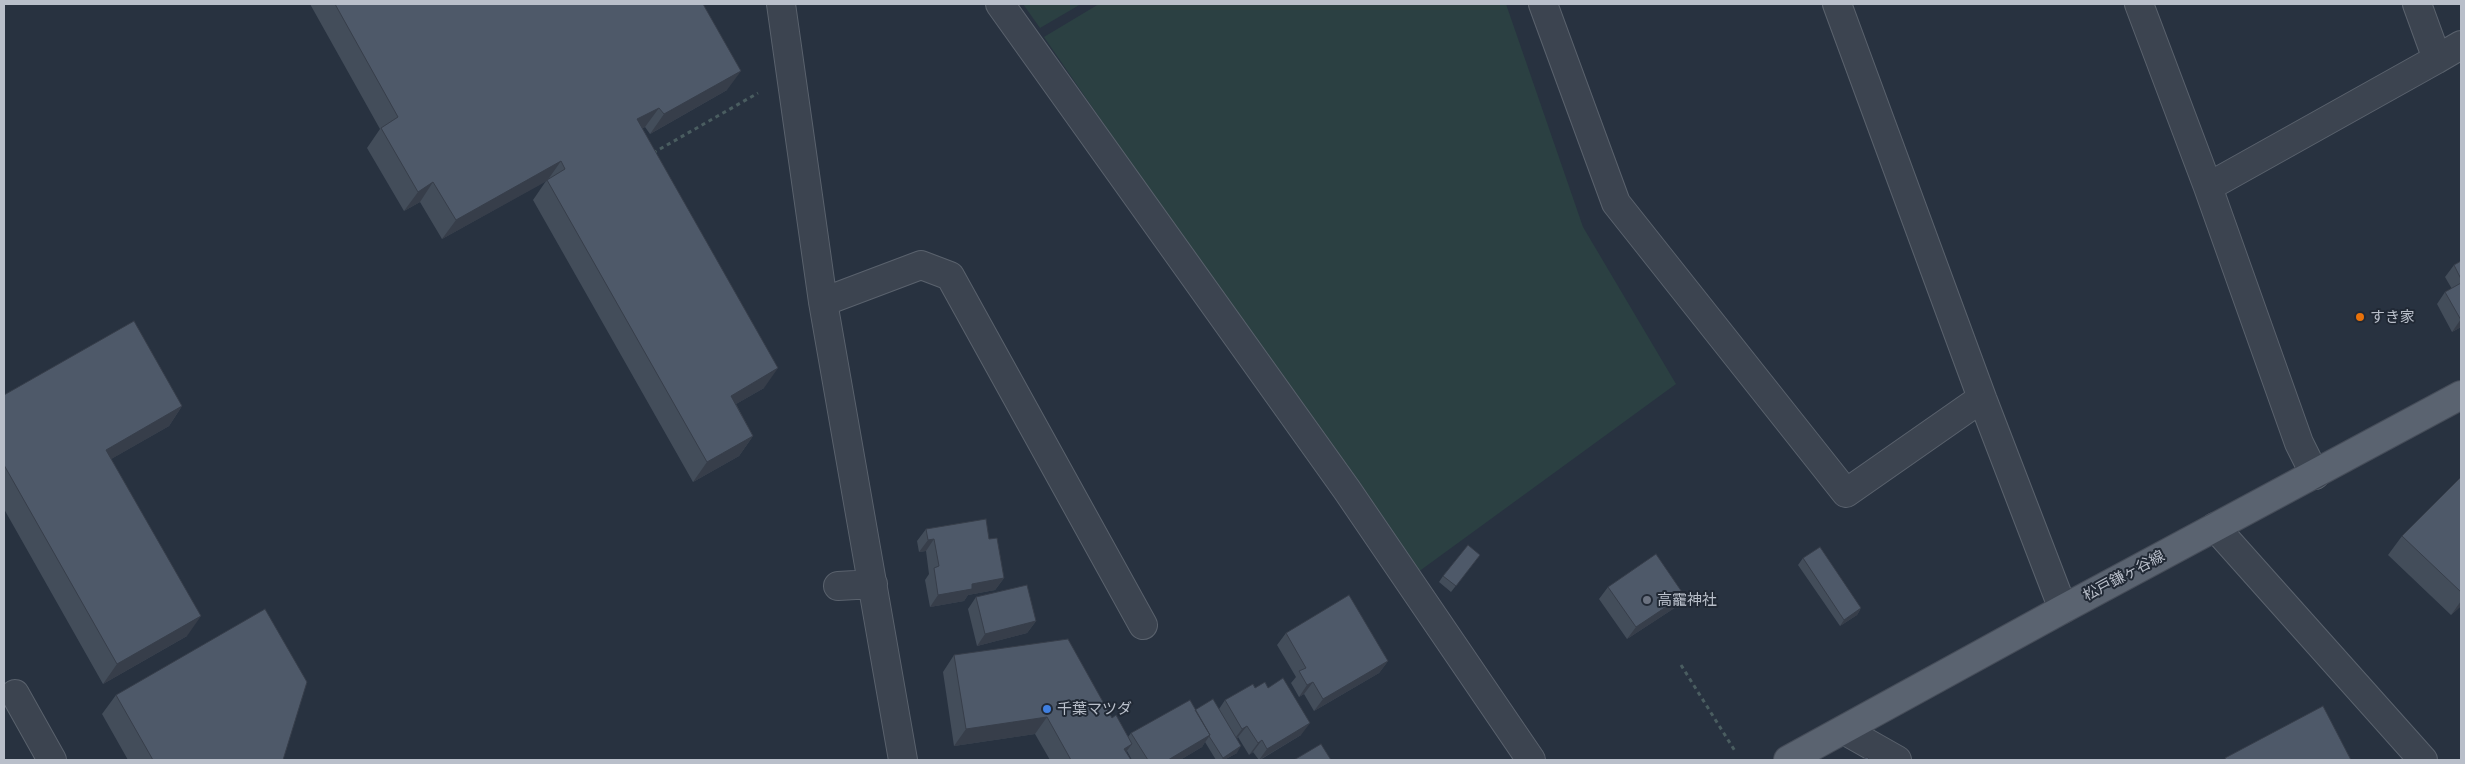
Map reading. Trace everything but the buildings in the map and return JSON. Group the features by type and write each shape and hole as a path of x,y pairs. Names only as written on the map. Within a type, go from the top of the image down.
{"main road":[{"name":"松戸鎌ヶ谷線","path":"1788,760 2215,526 2315,475 2461,395"}],"street":[{"path":"781,4 823,302 903,760"},
{"path":"1000,4 1347,490 1531,760"},
{"path":"1543,4 1616,203 1846,493 1982,398"},
{"path":"1837,4 1982,398 2063,609"},
{"path":"2139,4 2208,187 2299,443 2315,475"},
{"path":"2417,4 2437,59"},
{"path":"2208,187 2461,45"},
{"path":"823,302 922,265 950,276 1144,625"},
{"path":"2215,526 2423,760"},
{"path":"838,586 872,584"},
{"path":"14,694 52,760"},
{"path":"1844,730 1898,760"}],"path":[{"path":"647,157 761,91"},
{"path":"1681,666 1735,751"}],"green space":[{"path":"1023,4 1081,4 1040,28"},
{"path":"1099,4 1506,4 1583,227 1676,384 1414,575 1044,37"}],"place":[{"name":"すき家","path":"2360,317"},
{"name":"高靇神社","path":"1647,600"},
{"name":"千葉マツダ","path":"1047,709"}]}
